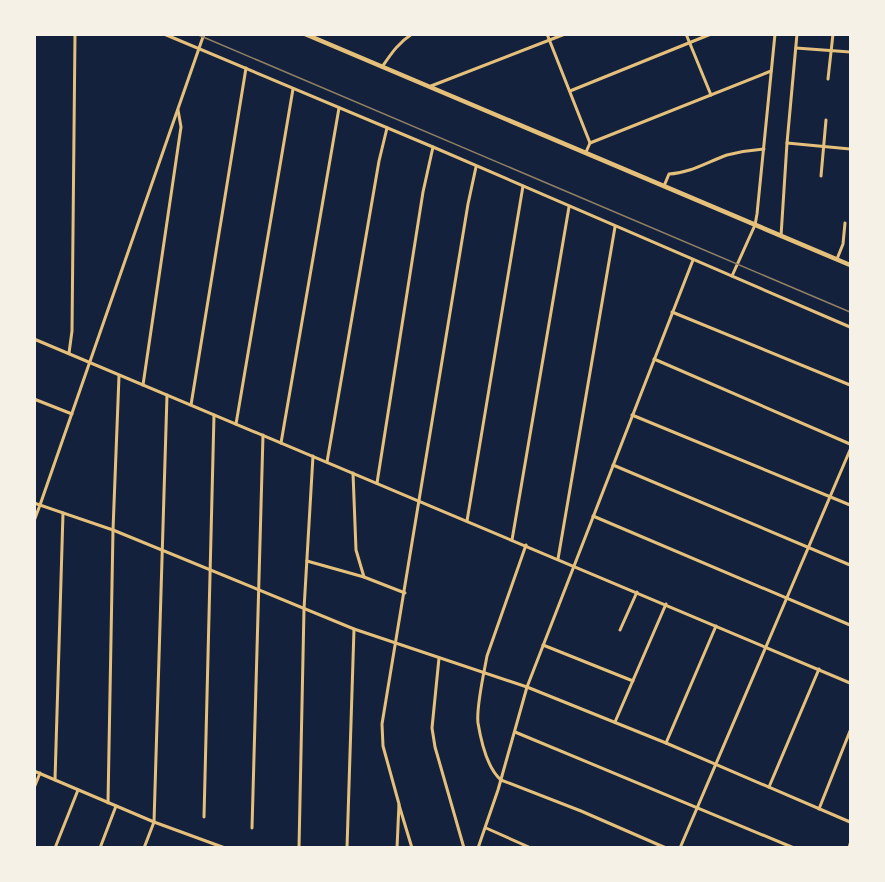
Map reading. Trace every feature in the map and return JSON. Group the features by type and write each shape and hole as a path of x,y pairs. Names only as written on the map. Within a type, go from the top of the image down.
{"main road":[{"path":"304,34 850,265"}],"street":[{"path":"69,354 72,331 75,34"},
{"path":"164,34 850,327"},
{"path":"34,521 204,34"},
{"path":"382,67 402,40 412,34"},
{"path":"429,87 547,37 565,34"},
{"path":"686,34 711,95"},
{"path":"570,91 711,34"},
{"path":"732,276 755,225 775,34"},
{"path":"782,236 787,143 797,34"},
{"path":"828,79 832,34"},
{"path":"547,37 590,143 586,154"},
{"path":"796,48 850,52"},
{"path":"191,405 246,68"},
{"path":"590,143 771,71"},
{"path":"236,424 293,89"},
{"path":"143,385 181,127 178,108"},
{"path":"281,443 339,108"},
{"path":"821,176 826,120"},
{"path":"327,462 379,161 387,128"},
{"path":"787,143 850,149"},
{"path":"377,483 433,147"},
{"path":"664,186 669,174 689,171 747,150 764,149"},
{"path":"412,848 383,746 382,724 476,166"},
{"path":"467,521 523,186"},
{"path":"512,540 569,207"},
{"path":"837,259 843,244 844,223"},
{"path":"558,559 615,227"},
{"path":"478,848 501,780 527,687 693,260"},
{"path":"672,312 850,385"},
{"path":"34,339 850,683"},
{"path":"654,359 850,444"},
{"path":"108,803 113,530 120,375"},
{"path":"144,848 154,822 167,395"},
{"path":"34,399 72,414"},
{"path":"204,817 214,415"},
{"path":"632,415 850,505"},
{"path":"252,828 263,435"},
{"path":"680,848 850,450"},
{"path":"299,848 304,609 313,456"},
{"path":"613,465 850,565"},
{"path":"353,473 356,550 364,577"},
{"path":"34,503 113,530 354,629 527,687 666,743 850,822"},
{"path":"55,780 63,513"},
{"path":"593,516 850,626"},
{"path":"526,545 487,656 484,673 478,721 489,762 495,775 501,780 581,811 666,848"},
{"path":"307,561 364,577 405,593"},
{"path":"620,630 637,592"},
{"path":"615,722 666,604"},
{"path":"666,743 716,626"},
{"path":"348,848 354,629"},
{"path":"543,645 633,681"},
{"path":"439,658 433,738 464,848"},
{"path":"768,787 819,669"},
{"path":"819,809 850,731"},
{"path":"515,732 794,848"},
{"path":"34,771 154,822 225,848"},
{"path":"34,788 40,773"},
{"path":"55,848 78,790"},
{"path":"397,848 399,804"},
{"path":"100,848 116,806"},
{"path":"485,828 531,848"}],"railway":[{"path":"196,34 850,312"}]}
